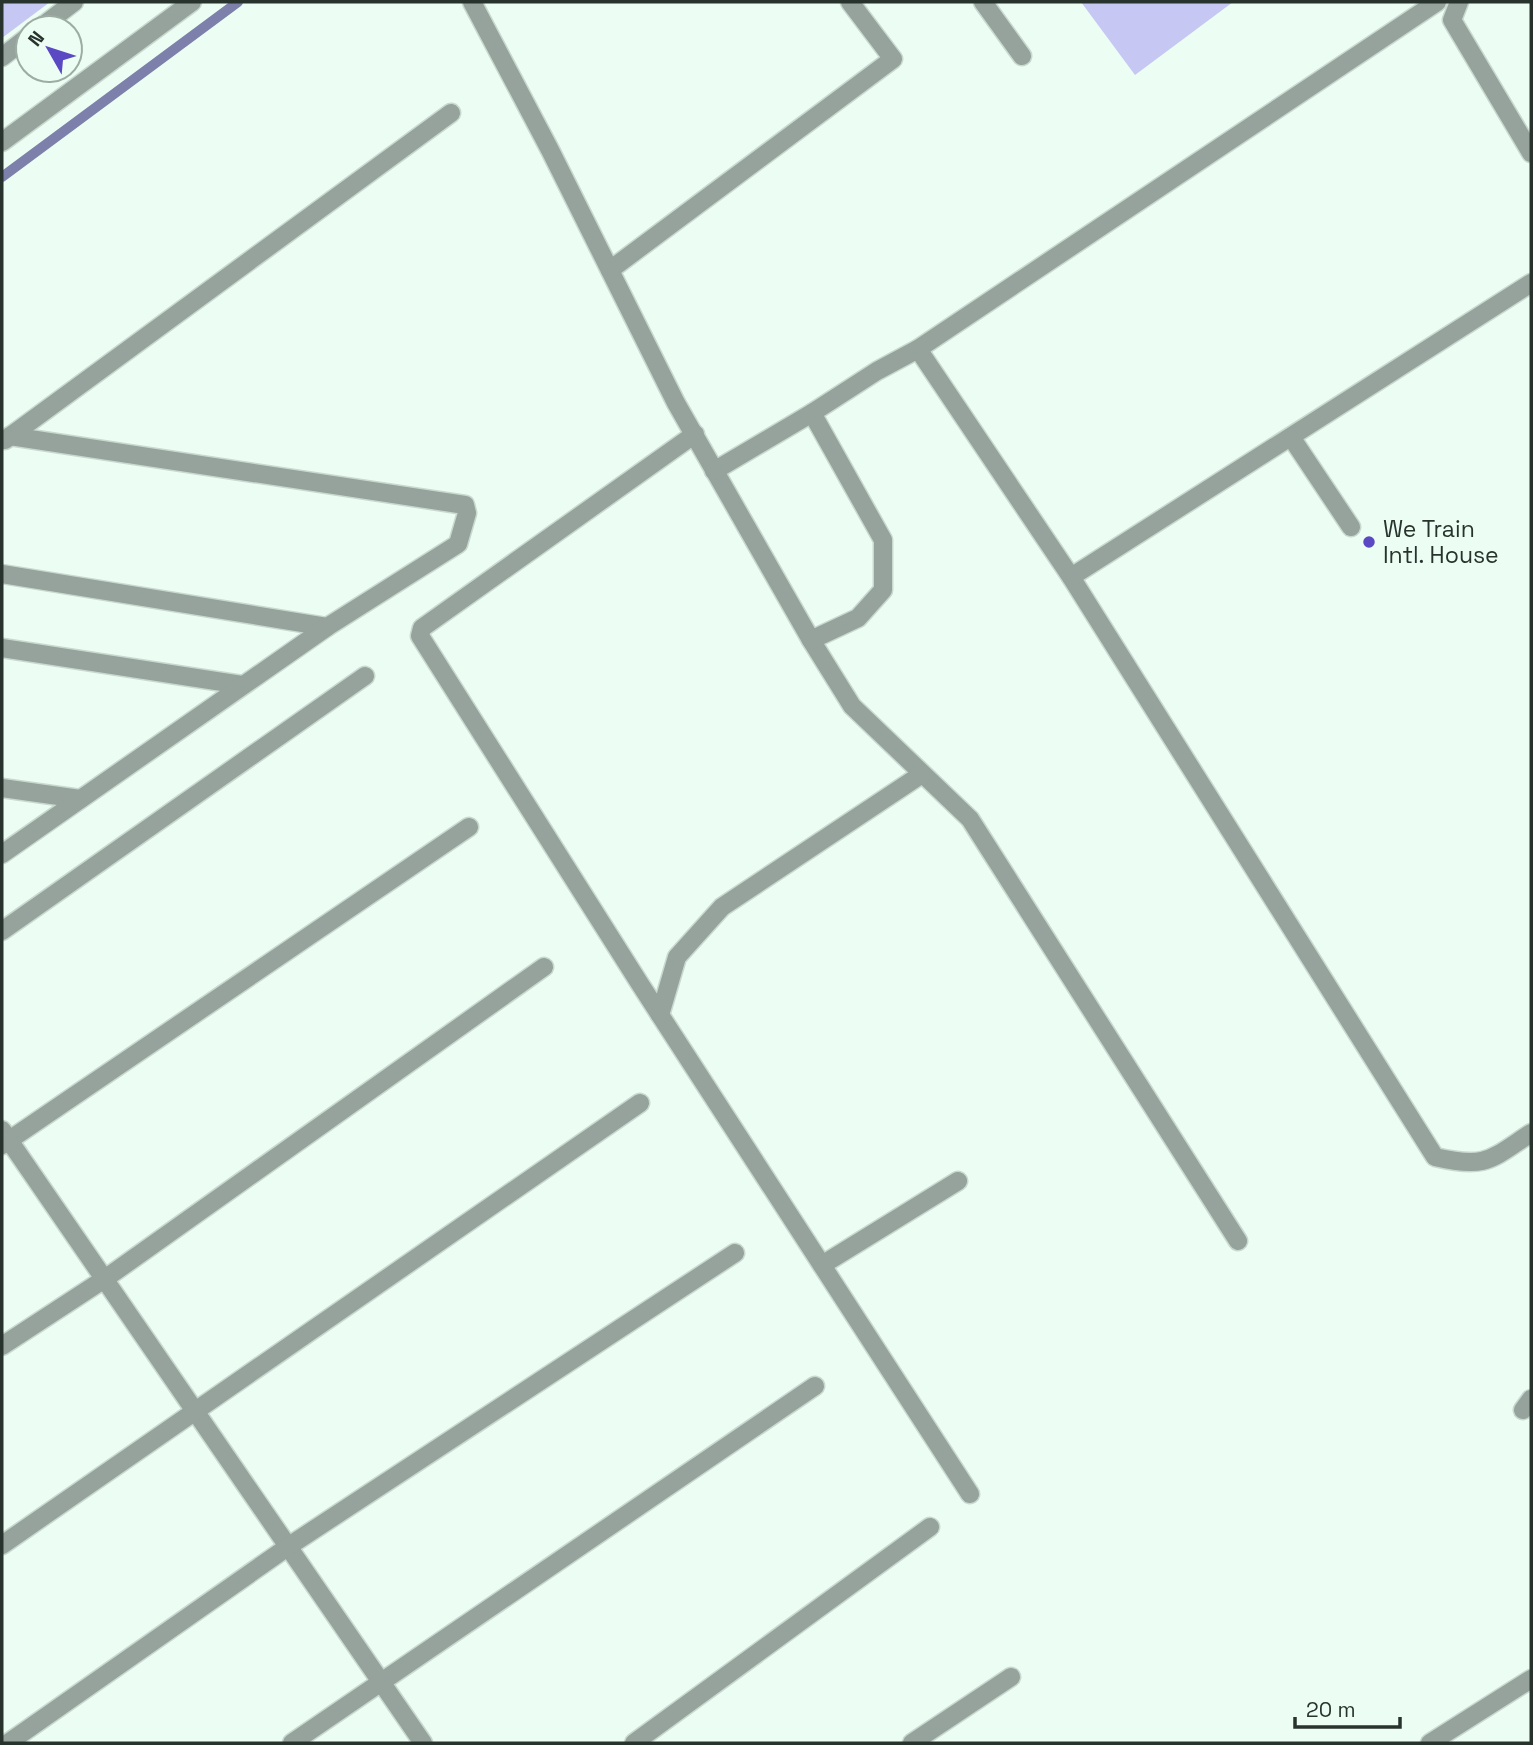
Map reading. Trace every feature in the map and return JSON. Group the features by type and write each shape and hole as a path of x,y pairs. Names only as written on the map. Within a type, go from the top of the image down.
{"street":[{"path":"58,14 74,2"},
{"path":"2,142 192,2"},
{"path":"472,2 676,403 811,640 852,706 970,819 1238,1241"},
{"path":"610,270 892,59 850,2"},
{"path":"983,2 1022,56"},
{"path":"714,471 877,371 918,349 1437,2"},
{"path":"1459,2 1452,20 1531,153"},
{"path":"6,439 451,113"},
{"path":"1072,577 1531,283"},
{"path":"918,349 1072,577 1435,1157 1462,1163 1489,1161 1531,1133"},
{"path":"811,413 883,540 883,590 859,618 811,640"},
{"path":"695,434 420,632 660,1015 970,1494"},
{"path":"1291,437 1351,527"},
{"path":"2,854 327,626 458,544 467,513 465,506 6,439"},
{"path":"2,574 327,626"},
{"path":"2,648 243,685"},
{"path":"2,931 365,676"},
{"path":"660,1015 677,957 722,907 922,774"},
{"path":"2,788 80,799"},
{"path":"423,1743 106,1278 4,1138 469,827"},
{"path":"2,1346 106,1278 544,967"},
{"path":"2,1545 197,1413 640,1103"},
{"path":"822,1265 958,1181"},
{"path":"8,1743 289,1546 735,1253"},
{"path":"292,1743 815,1385"},
{"path":"634,1743 930,1527"},
{"path":"912,1743 1012,1677"},
{"path":"1442,1740 1531,1678"}],"shaded area":[{"path":"2,2 50,2 34,14 14,14 14,29 2,38"},
{"path":"1081,2 1233,2 1135,75"}],"waterway":[{"path":"2,177 238,2"}],"place":[{"name":"We Train Intl. House","path":"1369,542"}]}
